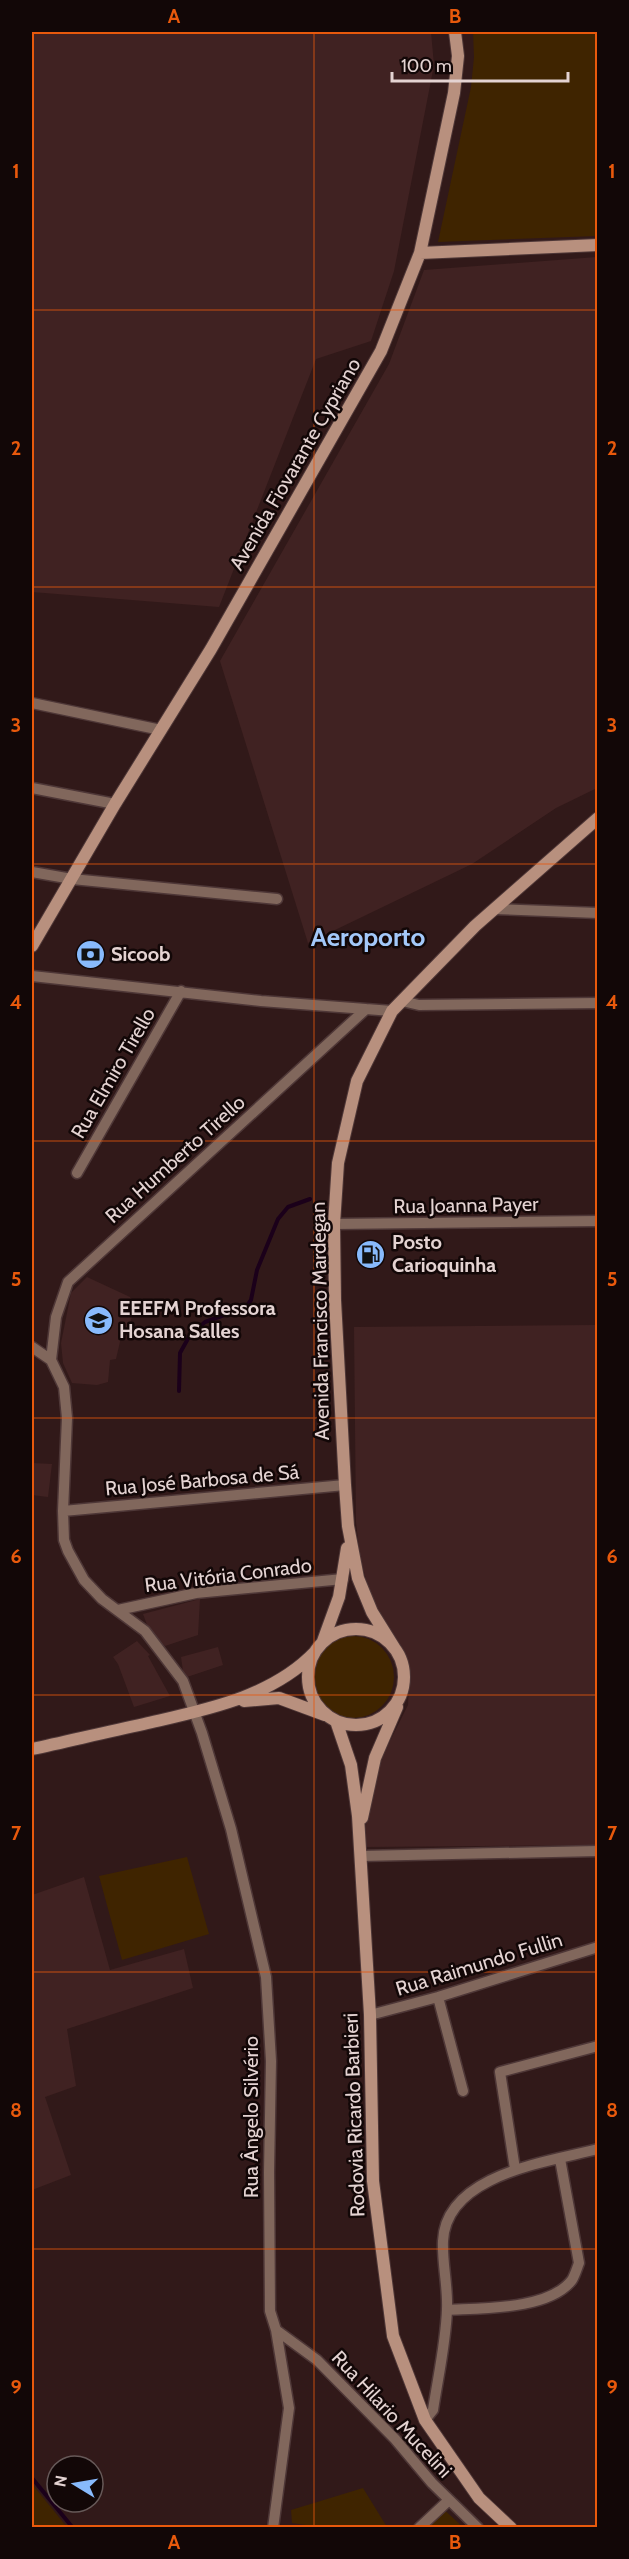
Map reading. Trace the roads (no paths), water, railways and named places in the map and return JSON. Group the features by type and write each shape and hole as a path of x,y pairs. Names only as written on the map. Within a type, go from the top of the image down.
{"main road":[{"name":"Avenida Fiovarante Cypriano","path":"32,946 115,804 217,639 370,373 420,253 454,93 458,56 455,32"},
{"path":"420,253 597,245"},
{"name":"Avenida Francisco Mardegan","path":"395,1649 372,1612 358,1578 348,1526 345,1485 335,1300 334,1224 338,1162 357,1081 392,1011 495,909 597,818"},
{"name":"Avenida Francisco Mardegan","path":"318,1648 331,1623 343,1579 348,1526"},
{"path":"32,1749 195,1712 228,1702 278,1682 303,1665 336,1633 363,1629 381,1636 395,1649 403,1666 401,1693 397,1708 371,1769 360,1850"},
{"path":"318,1648 309,1669 309,1687 316,1704 332,1719 352,1771 360,1850"},
{"path":"228,1702 279,1698 353,1725 370,1723 392,1708 401,1693"},
{"name":"Rodovia Ricardo Barbieri","path":"360,1850 370,2015 373,2181 393,2336 425,2420 479,2498 512,2528"}],"street":[{"path":"32,703 161,730"},
{"path":"32,788 115,804"},
{"path":"32,872 72,879 277,898"},
{"path":"495,909 597,913"},
{"path":"32,976 392,1011"},
{"name":"Rua Elmiro Tirello","path":"77,1173 181,991"},
{"path":"402,1001 419,1005 597,1003"},
{"name":"Rua Humberto Tirello","path":"51,1360 56,1317 68,1282 366,1009"},
{"name":"Rua Joanna Payer","path":"334,1224 597,1221"},
{"path":"32,1347 51,1360"},
{"name":"Rua Ângelo Silvério","path":"51,1360 64,1387 67,1418 64,1540 74,1565 84,1580 102,1599 145,1631 183,1681 195,1712 231,1829 266,1977 271,2061 268,2172 270,2311 276,2330 289,2408 273,2528"},
{"name":"Rua José Barbosa de Sá","path":"63,1511 345,1485"},
{"name":"Rua Vitória Conrado","path":"118,1610 196,1593 343,1579"},
{"path":"360,1850 597,1851"},
{"name":"Rua Raimundo Fullin","path":"370,2015 597,1947"},
{"path":"438,1996 463,2091"},
{"path":"515,2169 500,2072 597,2046"},
{"path":"425,2420 433,2409 447,2310 443,2239 448,2218 456,2204 469,2193 515,2169 597,2149"},
{"path":"447,2310 536,2302 564,2288 573,2279 579,2263 560,2159"},
{"name":"Rua Hilario Mucelini","path":"276,2330 317,2360 478,2528"},
{"path":"419,2528 449,2500"}],"waterway":[{"path":"179,1391 180,1353 190,1335 205,1322 246,1307 251,1300 257,1270 278,1219 288,1207 310,1199"},
{"path":"32,2478 73,2528"}],"place":[{"name":"Sicoob","path":"90,954"},
{"name":"Posto Carioquinha","path":"371,1254"},
{"name":"EEEFM Professora Hosana Salles","path":"98,1320"}],"district":[{"name":"Aeroporto","path":"368,937"}]}
